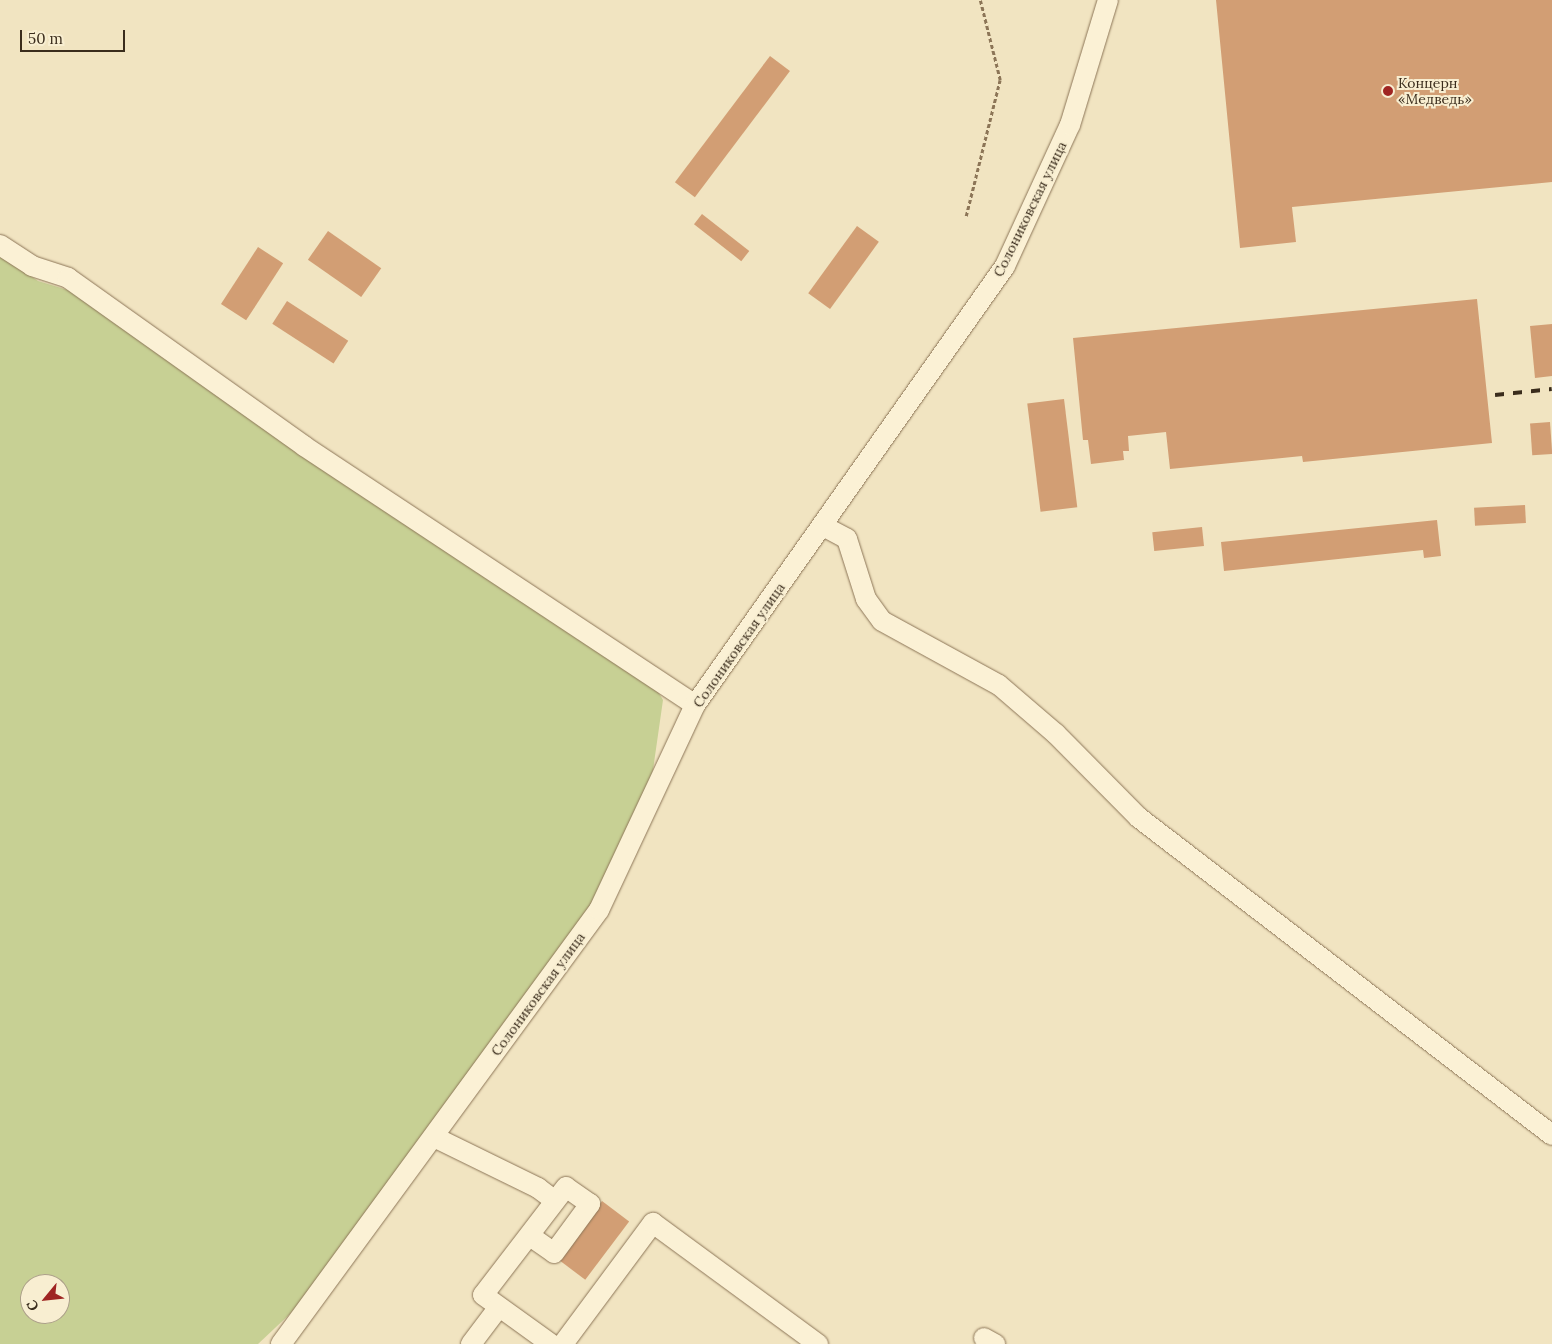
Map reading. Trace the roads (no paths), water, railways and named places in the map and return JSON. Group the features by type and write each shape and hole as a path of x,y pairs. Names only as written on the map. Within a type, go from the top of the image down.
{"street":[{"name":"Солониковская улица","path":"281,1344 599,910 695,704 823,526 1005,266 1070,125 1108,0"},
{"path":"0,245 32,266 68,278 304,446 695,704"},
{"path":"823,526 847,539 866,599 882,621 999,685 1056,734 1138,817 1552,1135"},
{"path":"434,1137 538,1188 555,1201"},
{"path":"530,1236 554,1254 590,1204 566,1187 483,1295 551,1344"},
{"path":"563,1344 653,1223 818,1344"},
{"path":"471,1344 499,1307"}],"railway":[{"path":"1495,395 1552,389"}],"place":[{"name":"Концерн «Медведь»","path":"1388,91"}]}
